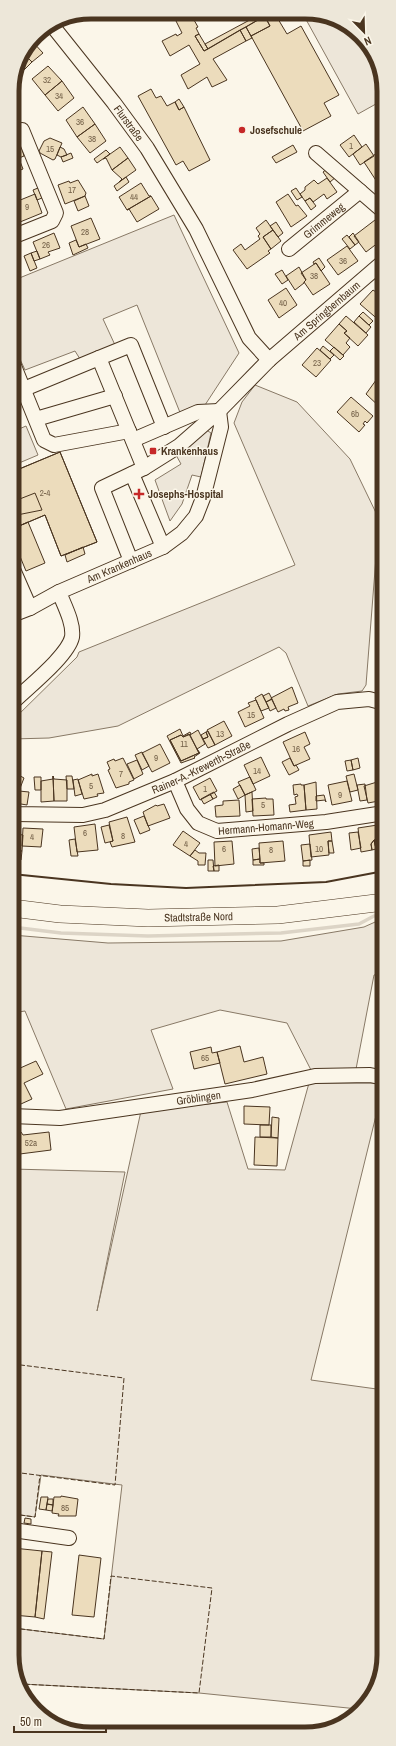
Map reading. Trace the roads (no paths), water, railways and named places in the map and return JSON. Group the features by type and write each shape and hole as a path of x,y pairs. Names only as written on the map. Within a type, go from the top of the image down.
{"main road":[{"name":"Stadtstraße Nord","path":"19,909 60,914 148,918 278,915 377,903"}],"street":[{"name":"Flurstraße","path":"55,29 114,103 147,148 196,229 249,338 269,360"},
{"path":"19,234 52,221 56,213 22,130"},
{"path":"316,153 377,206"},
{"name":"Grimmeweg","path":"289,249 360,191"},
{"name":"Am Springbernbaum","path":"269,360 377,267"},
{"path":"24,389 132,345 164,427"},
{"path":"99,358 131,436 138,471 163,547"},
{"path":"131,561 102,488 138,471 178,446 220,411 269,360"},
{"path":"19,378 44,440 54,445 131,436 164,427 198,412 220,411"},
{"path":"36,419 114,396"},
{"name":"Am Krankenhaus","path":"19,612 59,592 163,547 182,533 196,516 212,469 221,427 220,411"},
{"path":"19,583 30,608"},
{"path":"19,696 62,655 72,637 71,624 59,592"},
{"name":"Rainer-A.-Krewerth-Straße","path":"19,814 84,815 105,810 175,781 288,724 337,702 369,699 377,701"},
{"name":"Hermann-Homann-Weg","path":"175,781 187,809 198,823 217,831 326,822 377,814"},
{"name":"Gröblingen","path":"19,1116 60,1118 252,1090 315,1076 370,1075 377,1076"},
{"path":"19,1531 68,1538"}],"waterway":[{"path":"19,928 61,933 148,936 281,933 359,924 374,916"}],"place":[{"name":"Josefschule","path":"242,130"},
{"name":"Krankenhaus","path":"153,451"},
{"name":"Josephs-Hospital","path":"139,494"}]}
